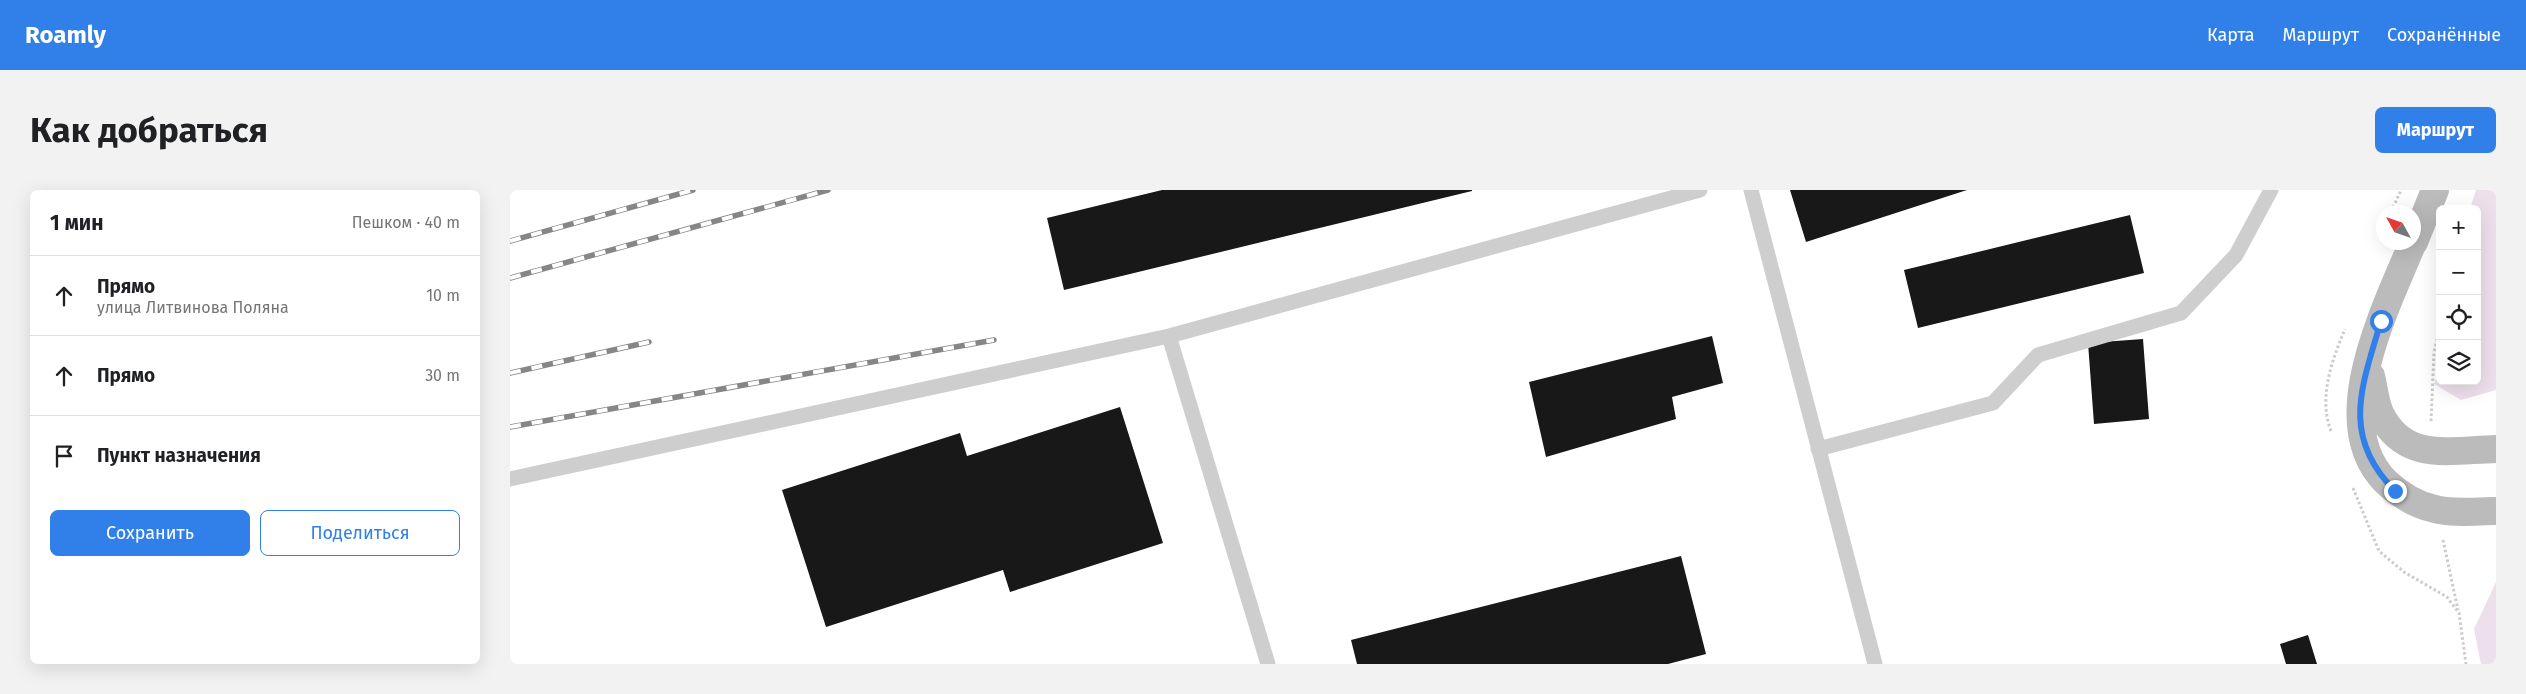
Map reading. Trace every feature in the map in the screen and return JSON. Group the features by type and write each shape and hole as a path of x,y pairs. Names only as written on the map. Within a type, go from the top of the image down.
{"main road":[{"path":"2421,223 2435,190"},
{"path":"2410,250 2381,321 2362,391 2360,419 2366,449 2378,473 2395,491 2415,503 2437,510 2495,511"},
{"path":"2368,365 2379,412 2392,433 2404,444 2424,450 2496,449"}],"lane":[{"path":"510,479 1169,336 1700,190"},
{"path":"1751,190 1818,449 1870,663"},
{"path":"1818,449 1993,403 2038,355 2181,313 2236,255 2271,190"},
{"path":"1169,336 1268,664"}],"path":[{"path":"2394,205 2401,190"},
{"path":"2433,416 2434,352 2437,340"},
{"path":"2442,536 2459,613"}],"shaded area":[{"path":"2476,190 2496,190 2496,390 2461,400 2434,384 2436,379 2436,385 2481,385 2481,205 2471,205"},
{"path":"2496,582 2496,664 2481,664 2474,629"}],"building":[{"path":"1162,190 1472,191 1064,290 1047,218"},
{"path":"1790,190 1967,190 1806,242"},
{"path":"2130,215 2144,273 1918,328 1904,270"},
{"path":"1712,336 1723,383 1672,397 1676,419 1546,457 1529,382"},
{"path":"2143,339 2149,419 2094,424 2088,343"},
{"path":"1120,407 1163,543 1010,592 1003,570 826,627 782,490 960,433 967,456"},
{"path":"1681,556 1706,654 1668,664 1357,664 1351,640"},
{"path":"2308,635 2317,664 2286,664 2280,644"}],"railway":[{"path":"510,241 693,190"},
{"path":"510,278 828,190"},
{"path":"510,427 994,340"},
{"path":"510,373 649,342"}],"route":[{"path":"2381,321 2362,391 2360,419 2366,449 2378,473 2395,491"}]}
